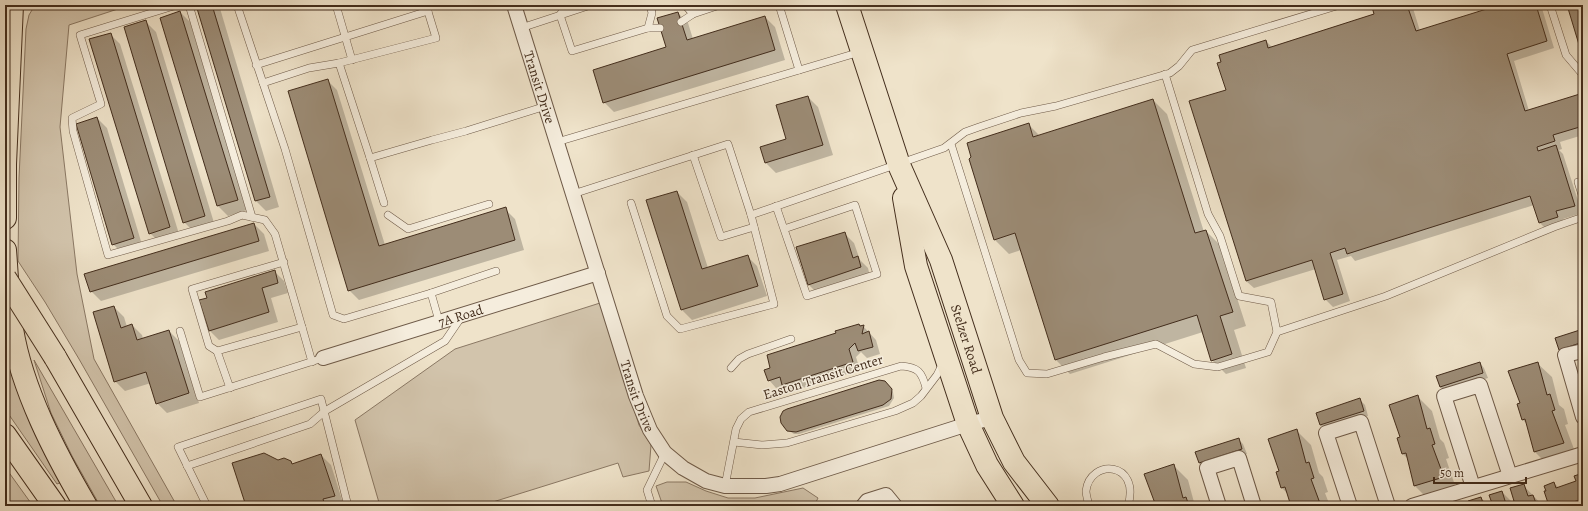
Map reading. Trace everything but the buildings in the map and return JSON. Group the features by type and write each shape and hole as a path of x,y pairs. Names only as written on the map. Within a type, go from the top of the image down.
{"main road":[{"path":"5,218 5,164 12,5"},
{"name":"Stelzer Road","path":"847,5 899,165 940,260 992,418 1014,462 1048,506"},
{"name":"Stelzer Road","path":"899,165 916,266 968,424 987,465 1013,506"},
{"path":"5,250 12,329 27,384 45,430 67,474 86,506"},
{"path":"5,278 55,357 141,506"},
{"path":"5,435 55,506"}],"street":[{"name":"Transit Drive","path":"514,5 636,396 650,430 665,453 683,468 706,482 725,486 766,486 780,484 968,424 992,418"},
{"name":"7A Road","path":"318,360 598,273"},
{"path":"1583,350 1565,355 1583,417"},
{"path":"1474,487 1444,396 1480,385 1510,476"},
{"path":"1350,506 1326,433 1361,422 1388,506"},
{"path":"1412,506 1583,454"},
{"path":"1219,506 1207,468 1239,458 1254,506"},
{"path":"863,506 867,502 886,495 895,506"}],"lane":[{"path":"177,5 80,35 101,104 72,118 73,132 108,255 228,221 242,215 266,220 275,234 302,327 318,360 200,397 180,331"},
{"path":"189,5 252,217"},
{"path":"237,5 256,66 285,149 333,315 344,319 496,271"},
{"path":"336,5 352,60"},
{"path":"566,5 560,15 572,52 648,28 660,28"},
{"path":"521,28 591,5"},
{"path":"648,28 652,13 650,5"},
{"path":"685,5 693,14"},
{"path":"681,22 693,14 720,5"},
{"path":"779,5 799,70"},
{"path":"751,215 899,165 944,148 965,132 1021,113 1056,106 1170,73 1179,66 1192,50 1340,5"},
{"path":"1550,5 1566,55 1583,75"},
{"path":"256,66 427,8 436,38 352,60 309,68 262,83"},
{"path":"557,142 862,51"},
{"path":"339,63 384,203"},
{"path":"951,144 1019,360 1027,373 1047,374 1104,357 1156,344 1194,364 1218,367 1268,352 1278,332 1271,302 1239,296 1220,236 1208,214 1165,74"},
{"path":"370,158 425,141 466,131 546,106"},
{"path":"573,194 728,144 751,215 774,304 680,329 667,316 631,203"},
{"path":"693,155 721,237 754,227"},
{"path":"1583,181 1578,182 1583,198"},
{"path":"388,215 408,229 489,204"},
{"path":"776,206 807,296 877,274 855,205 784,229"},
{"path":"1278,332 1386,296 1554,227 1583,217"},
{"path":"230,388 217,351 208,346 192,289 284,262"},
{"path":"430,293 440,321"},
{"path":"188,466 310,424 325,411 445,341 463,314"},
{"path":"217,351 302,327"},
{"path":"731,368 739,359 748,354 791,339"},
{"path":"734,442 762,446 787,443 895,412 913,403 921,396 938,375 945,355"},
{"name":"Easton Transit Center","path":"725,486 736,429 741,419 749,412 901,366 912,366 917,370 924,379 926,388"},
{"path":"207,506 178,447 321,399 348,506"},
{"path":"652,506 647,490 665,453"},
{"path":"1089,506 1086,491 1091,479 1098,472 1112,468 1123,473 1128,479 1131,497 1128,506"}],"shaded area":[{"path":"35,5 130,5 69,25 60,127 77,274 94,359 177,506 163,506 79,359 45,302 18,261 19,178 26,29 29,15"},
{"path":"600,303 639,425 651,445 649,471 623,477 618,463 480,506 380,506 355,420 455,349"},
{"path":"5,339 62,482 57,484 5,409"},
{"path":"34,360 119,506 100,506 72,456 51,413"},
{"path":"5,467 33,506 9,506 5,501"},
{"path":"667,482 686,482 706,491 728,498 755,498 803,488 818,498 814,506 663,506 656,486"}]}
